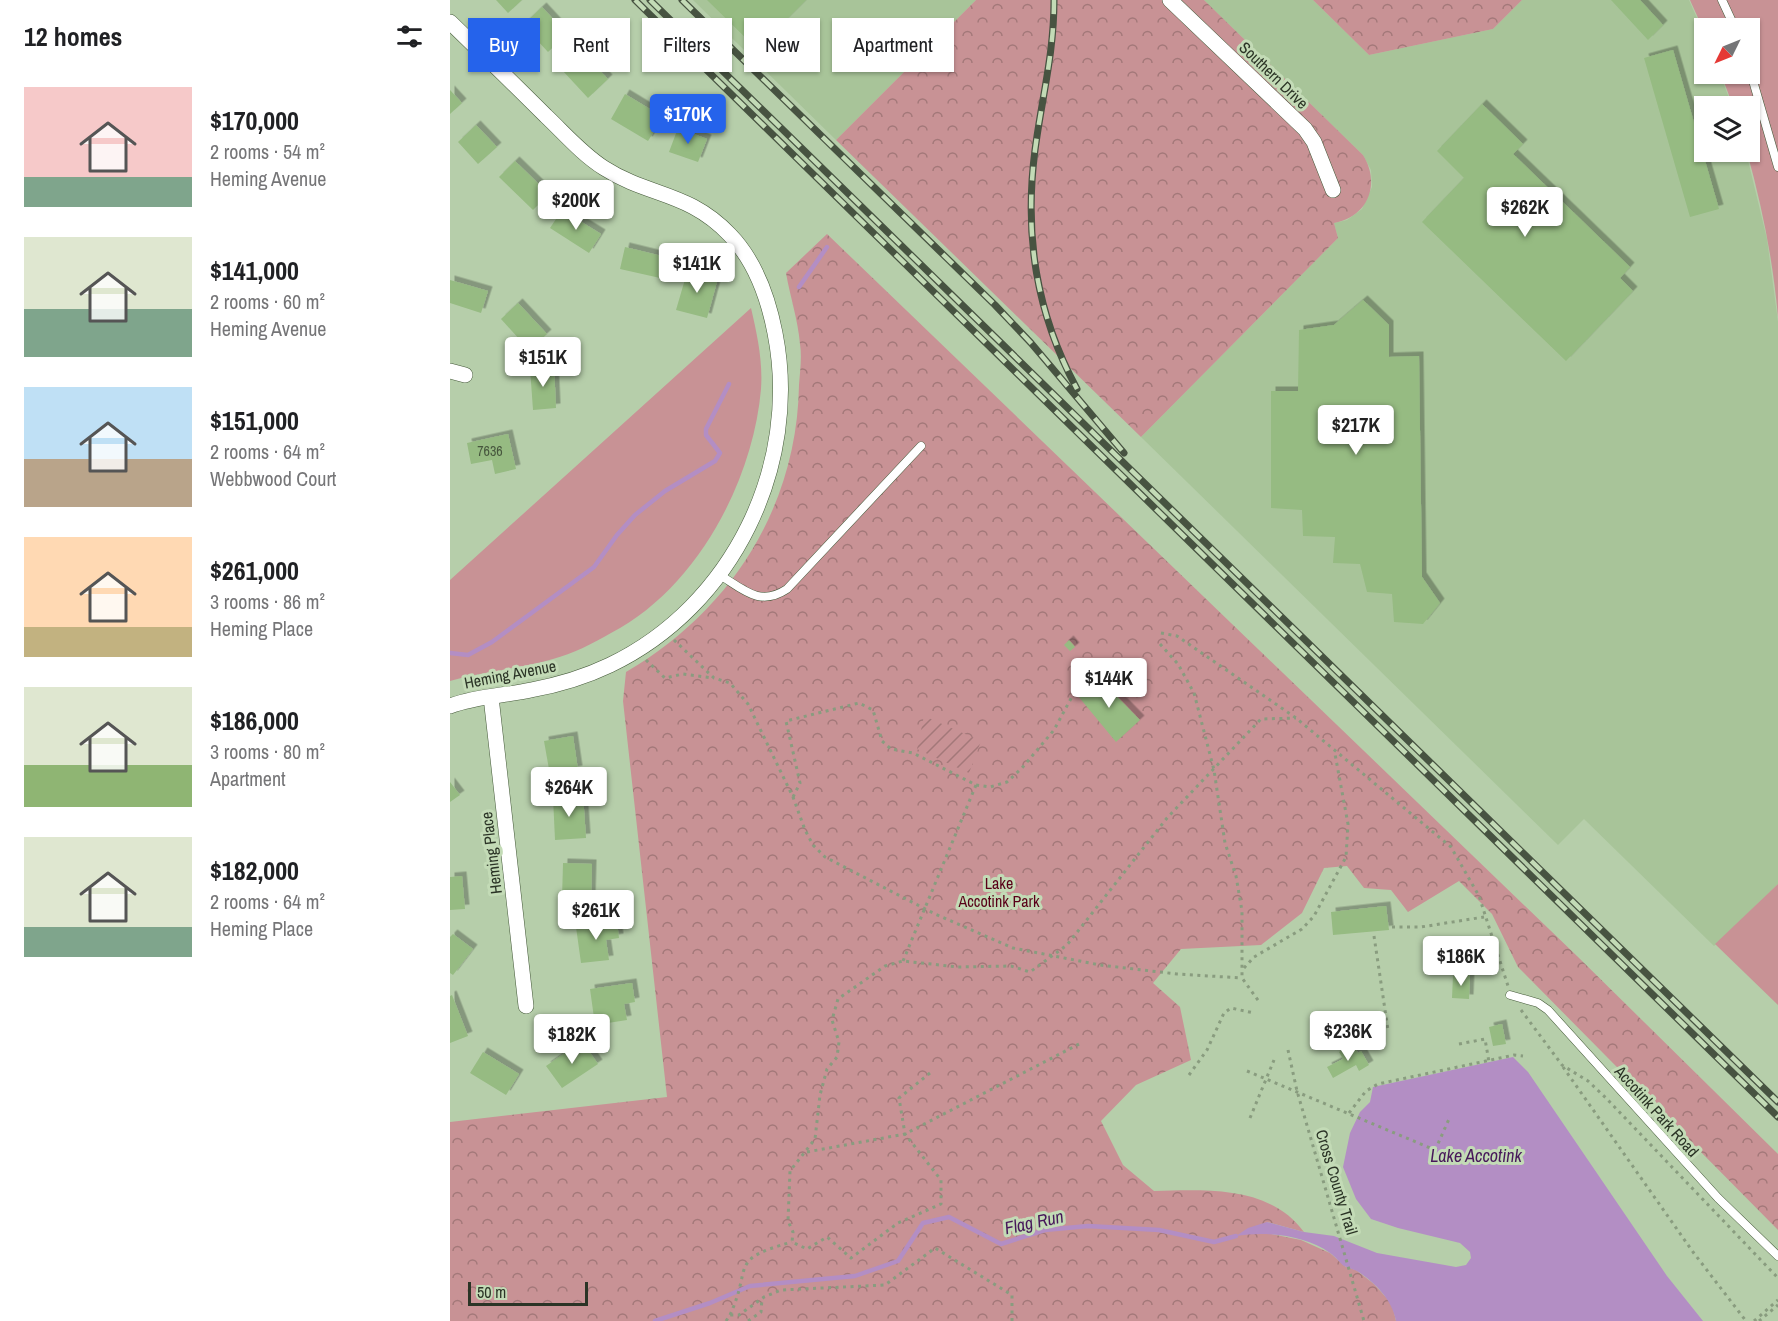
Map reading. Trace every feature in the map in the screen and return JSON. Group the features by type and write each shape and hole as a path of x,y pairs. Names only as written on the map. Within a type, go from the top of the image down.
{"street":[{"name":"Southern Drive","path":"1170,0 1305,129 1314,142 1333,190"},
{"name":"Heming Avenue","path":"450,22 587,156 622,178 679,198 713,219 732,236 757,274 766,296 778,347 780,379 778,434 769,473 756,510 720,575 665,629 635,651 610,665 568,682 450,706"},
{"name":"Heming Place","path":"491,697 526,1006"}],"lane":[{"path":"1722,0 1730,18"},
{"path":"1754,84 1778,167"},
{"path":"720,575 751,595 763,598 775,597 787,589 921,446"},
{"name":"Accotink Park Road","path":"1510,994 1538,1003 1548,1010 1718,1198 1778,1256"}],"path":[{"path":"665,629 714,678"},
{"path":"1161,633 1177,636 1296,718 1335,753 1451,847 1479,896 1510,994"},
{"path":"1160,644 1178,664 1194,693 1214,770 1225,843 1236,876 1242,912 1242,978 1260,1003"},
{"path":"635,651 665,678 683,674 714,678 730,683 748,704 794,797 805,830 813,845 825,857 924,908 1013,948 1054,957 1148,971 1242,978"},
{"path":"794,797 800,783 786,721 860,703 873,710 882,741 891,748 913,753 932,765 976,785 990,788 1007,782 1054,730 1088,667"},
{"path":"792,1242 793,1233 788,1221 790,1172 815,1139 820,1095 827,1069 837,1057 839,1042 832,1020 838,999 885,966 903,961 958,968 1011,966 1030,972 1054,957 1067,945 1167,818 1261,719 1296,718"},
{"path":"1243,970 1254,957 1302,929 1314,916 1346,857 1348,824 1335,753"},
{"path":"903,961 976,785"},
{"path":"1392,927 1421,927 1484,916"},
{"path":"1374,936 1388,1030"},
{"path":"1189,1075 1208,1050 1224,1013 1231,1008 1254,1013"},
{"path":"1520,1009 1693,1252 1746,1321"},
{"path":"1459,1044 1485,1039 1490,1062"},
{"path":"807,1152 904,1134 1081,1043"},
{"name":"Cross County Trail","path":"1288,1050 1297,1091 1364,1321"},
{"path":"1349,1113 1366,1091 1377,1084 1490,1062 1514,1055 1523,1056"},
{"path":"1250,1118 1274,1060"},
{"path":"1562,1065 1588,1081 1606,1098 1778,1278"},
{"path":"1247,1071 1435,1150"},
{"path":"726,1321 738,1296 741,1269 751,1256 792,1242 807,1249 827,1237 851,1258 898,1223 941,1204 941,1180 904,1134 899,1098 930,1073"},
{"path":"1429,1164 1449,1119"},
{"path":"730,1315 739,1315 762,1298 781,1290 885,1285 935,1248 1012,1295 1012,1321"},
{"path":"748,1321 761,1312 762,1298"},
{"path":"1754,1321 1778,1300"},
{"path":"1759,1321 1778,1305"}],"shaded area":[{"path":"693,0 976,0 954,22 954,18 832,18 832,72 904,72 836,140 767,72 820,72 820,18 744,18 744,50 732,38 732,18 711,18"},
{"path":"1204,0 1313,0 1369,55 1493,29 1522,0 1689,0 1697,18 1694,18 1694,84 1724,84 1728,96 1694,96 1694,162 1748,162 1767,239 1778,322 1778,884 1714,946 1584,819 1558,845 1141,437 1338,238 1334,223 1347,220 1362,209 1372,187 1371,170 1363,155"}],"green space":[{"path":"976,0 1204,0 1363,155 1368,166 1371,188 1368,198 1355,214 1346,220 1334,223 1338,238 1141,437 836,140 904,72 954,72 954,22"},
{"path":"1313,0 1522,0 1493,29 1369,55"},
{"path":"1690,0 1778,0 1778,317 1766,233 1749,162 1760,162 1760,96 1729,96 1725,84 1760,84 1760,18 1698,18"},
{"name":"Lake Accotink Park","path":"827,234 1577,956 1778,1154 1778,1230 1518,967 1492,914 1459,881 1408,912 1391,890 1364,888 1347,866 1324,868 1302,913 1261,945 1181,949 1153,983 1180,1007 1191,1060 1136,1085 1101,1121 1123,1165 1154,1191 1215,1191 1255,1198 1273,1206 1290,1217 1304,1232 1267,1222 1262,1232 1301,1240 1330,1253 1346,1267 1356,1270 1374,1284 1392,1304 1396,1321 450,1321 450,1122 667,1097 623,701 626,672 663,647 697,619 726,587 751,551 771,513 786,473 795,430 801,364 799,335 786,273"},
{"path":"751,308 761,368 761,389 756,424 746,460 732,495 715,529 694,561 642,614 590,644 568,654 540,662 450,681 450,580"},
{"path":"924,716 981,741 969,773 917,749"},
{"path":"1778,884 1778,1005 1715,944"}],"water":[{"name":"Lake Accotink","path":"1513,1057 1528,1072 1667,1276 1703,1321 1396,1321 1387,1299 1371,1281 1357,1271 1344,1266 1320,1247 1297,1238 1272,1234 1236,1236 1248,1228 1267,1222 1304,1232 1334,1236 1377,1253 1456,1267 1466,1265 1471,1258 1470,1252 1460,1243 1371,1219 1356,1199 1343,1167 1350,1133 1360,1112 1370,1102 1373,1087"}],"building":[{"path":"496,0 522,0 508,13"},
{"path":"707,0 806,0 788,18 744,18 744,36 732,24 732,18 725,18"},
{"path":"1611,0 1640,0 1663,25 1648,40"},
{"path":"542,7 552,18 552,48 548,52 540,43 540,18 530,18"},
{"path":"1673,50 1694,123 1694,162 1705,162 1719,209 1690,217 1644,58"},
{"path":"564,72 601,72 608,79 588,98"},
{"path":"450,90 462,103 450,114"},
{"path":"625,94 663,117 648,141 611,119"},
{"path":"1482,104 1523,144 1513,154 1630,267 1620,278 1633,291 1566,361 1422,222 1464,178 1437,151"},
{"path":"476,125 497,147 478,164 458,142"},
{"path":"678,128 707,139 698,162 669,152"},
{"path":"515,161 549,194 533,210 499,177"},
{"path":"562,210 601,234 589,253 550,228"},
{"path":"625,247 674,259 669,280 620,269"},
{"path":"688,269 718,278 707,318 676,310"},
{"path":"450,280 488,291 481,313 450,303"},
{"path":"1363,300 1389,325 1389,357 1419,356 1422,577 1440,603 1423,624 1394,622 1392,594 1367,592 1360,564 1333,563 1335,537 1303,536 1302,510 1271,508 1271,391 1298,391 1299,330 1334,325"},
{"path":"518,303 547,334 529,350 501,319"},
{"path":"554,366 556,408 533,410 530,368"},
{"path":"508,434 516,469 495,474 492,460 471,464 467,443"},
{"path":"1069,640 1075,647 1070,651 1064,645"},
{"path":"1098,677 1140,720 1116,742 1078,696"},
{"path":"573,736 578,770 550,775 544,741"},
{"path":"450,782 460,795 450,802"},
{"path":"583,795 586,838 555,840 553,797"},
{"path":"563,863 592,864 591,900 562,899"},
{"path":"462,876 465,909 450,910 450,877"},
{"path":"1386,906 1389,930 1333,935 1331,912"},
{"path":"617,922 619,938 606,940 609,960 581,963 576,927"},
{"path":"453,934 473,949 453,975 450,973 450,937"},
{"path":"1470,975 1469,999 1452,998 1453,976"},
{"path":"632,983 635,1002 624,1004 627,1020 595,1025 590,989"},
{"path":"452,995 468,1036 450,1043 450,996"},
{"path":"1502,1024 1506,1044 1493,1046 1489,1027"},
{"path":"582,1041 598,1064 562,1088 546,1066"},
{"path":"1353,1044 1358,1053 1361,1051 1369,1065 1359,1071 1356,1065 1333,1078 1327,1067 1343,1059 1339,1052"},
{"path":"483,1052 519,1074 506,1095 470,1073"}],"waterway":[{"path":"799,287 827,247"},
{"path":"450,653 468,655 492,642 594,567 635,515 665,491 715,461 720,453 706,435 706,429 729,384"},
{"name":"Flag Run","path":"655,1321 710,1303 750,1286 855,1276 898,1261 923,1223 949,1217 1001,1244 1045,1230 1088,1226 1159,1230 1214,1242 1236,1236"}],"railway":[{"path":"635,0 1778,1117"},
{"path":"650,0 1778,1102"},
{"path":"682,0 995,305 1031,343 1124,453"},
{"path":"1054,0 1050,57 1035,150 1031,213 1036,273 1043,302 1052,332 1077,389"}]}
